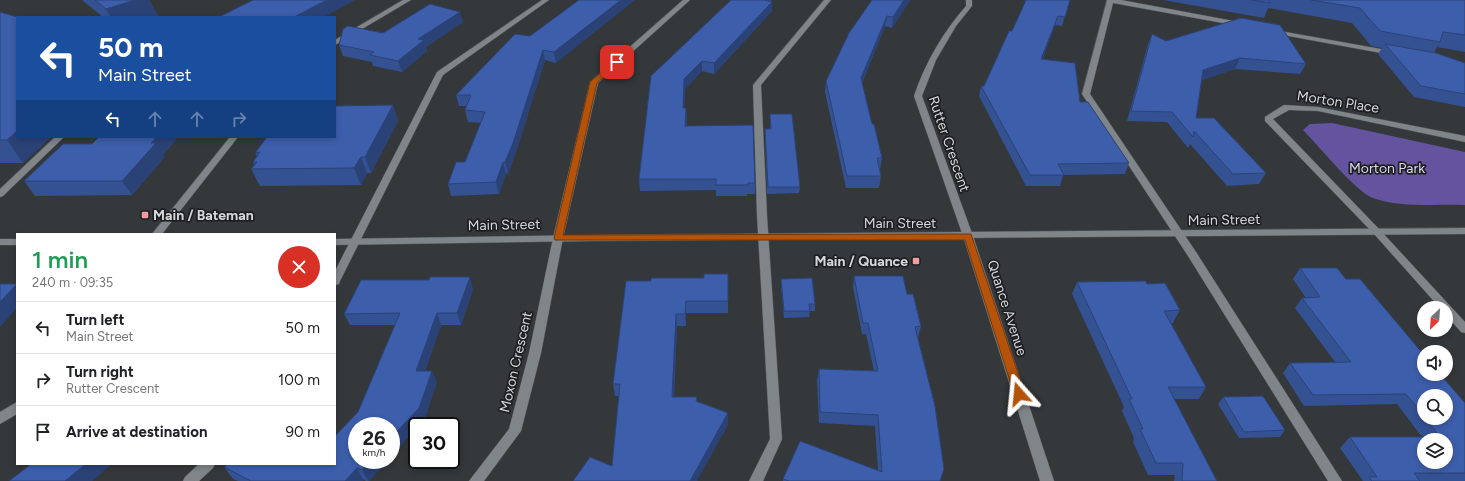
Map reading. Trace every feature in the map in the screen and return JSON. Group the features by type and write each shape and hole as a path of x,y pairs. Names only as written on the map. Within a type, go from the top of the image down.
{"street":[{"path":"336,42 408,0"},
{"path":"336,279 440,74 546,0"},
{"path":"558,238 594,82 687,0"},
{"path":"756,481 776,439 757,85 828,0"},
{"name":"Rutter Crescent","path":"968,236 918,96 923,78 957,19 969,6 969,0"},
{"path":"1249,26 1110,0 1086,94 1179,234 1335,481"},
{"path":"1264,29 1403,55"},
{"name":"Morton Place","path":"1377,232 1268,119 1287,107 1318,109 1465,139"},
{"path":"0,194 59,138"},
{"path":"159,233 233,138"},
{"name":"Main Street","path":"336,242 558,238 1465,231"},
{"path":"1377,232 1465,329"},
{"name":"Quance Avenue","path":"968,236 1047,481"},
{"name":"Moxon Crescent","path":"476,481 515,431 535,353 558,238"},
{"path":"0,242 16,242"},
{"path":"0,419 16,408"},
{"path":"190,481 207,465"}],"green space":[{"name":"Morton Park","path":"1332,123 1465,152 1465,205 1419,205 1395,203 1373,198 1366,194 1337,167 1303,130 1310,124"}],"building":[{"path":"95,0 135,0 106,9"},
{"path":"253,0 327,0 296,16 221,16"},
{"path":"579,0 621,0 554,52 543,50 513,143 505,162 503,162 496,182 448,184 456,162 465,162 485,112 465,110 471,95 456,95 515,34 530,36"},
{"path":"731,0 764,0 772,2 714,63 702,61 684,79 683,108 686,108 685,126 753,125 755,183 748,183 748,185 716,185 716,179 639,179 651,76"},
{"path":"872,0 904,0 893,17 887,16 861,78 882,158 877,158 881,176 847,176 826,81 849,33"},
{"path":"1026,0 1070,0 1065,17 1058,16 1041,59 1075,63 1080,102 1088,102 1129,163 1058,164 1064,175 1030,175 981,86 984,86 1009,31 1012,31"},
{"path":"1251,0 1268,0 1271,3"},
{"path":"1311,0 1465,0 1465,35 1443,32 1440,42 1380,31 1360,8"},
{"path":"430,4 460,12 418,39 424,40 398,61 370,55 374,52 339,45 343,29 348,26 383,33"},
{"path":"0,12 16,17 16,132 7,140 0,140"},
{"path":"1241,18 1280,25 1306,64 1240,58 1203,70 1196,118 1214,118 1266,173 1233,174 1194,131 1193,137 1172,112 1131,111 1152,34 1166,41"},
{"path":"1385,44 1436,53 1465,63 1465,94 1421,86"},
{"path":"393,105 365,157 361,157 354,168 251,169 257,162 253,162 260,152 255,153 266,138 336,138 336,106"},
{"path":"770,114 792,114 800,187 768,187 765,129 771,129"},
{"path":"98,138 156,138 151,143 156,143 122,181 24,181 63,144 92,144"},
{"path":"1300,268 1337,268 1346,279 1360,279 1417,347 1417,381 1446,381 1453,389 1417,389 1417,407 1406,394 1313,395 1290,363 1351,362 1302,298 1320,297"},
{"path":"704,274 728,274 728,301 686,301 685,314 676,314 672,397 697,397 696,401 728,413 690,481 573,481 590,457 612,466 620,384 613,384 626,281 651,281 651,278 704,278"},
{"path":"854,276 903,276 907,294 913,294 921,326 915,327 935,406 944,469 940,481 789,481 783,479 800,441 882,472 878,415 820,412 819,369 878,371 868,323 863,323"},
{"path":"430,277 470,277 457,313 437,313 416,371 432,371 419,408 411,417 408,417 408,420 400,428 400,417 353,417 358,412 400,313 344,314 361,280 429,280"},
{"path":"812,278 815,304 809,304 810,311 784,311 781,279"},
{"path":"1146,281 1147,284 1165,283 1180,310 1164,311 1206,387 1168,387 1217,481 1182,481 1183,463 1156,463 1140,429 1143,429 1129,399 1132,399 1077,282"},
{"path":"0,284 16,284 16,285 0,302"},
{"path":"1453,389 1465,403 1465,473 1414,473 1420,481 1372,481 1369,477 1377,477 1350,437 1417,437 1417,469 1453,469 1453,433 1437,433 1431,425 1453,425"},
{"path":"1263,396 1285,430 1244,432 1223,397"},
{"path":"348,422 348,469 356,469 345,481 251,481 224,467 227,465 336,465 336,435"},
{"path":"30,465 85,465 65,481 9,481"}],"place":[{"name":"Main / Bateman","path":"145,215"},
{"name":"Main / Quance","path":"916,261"}],"route":[{"path":"617,62 594,82 558,238 968,236 1019,394"}]}
